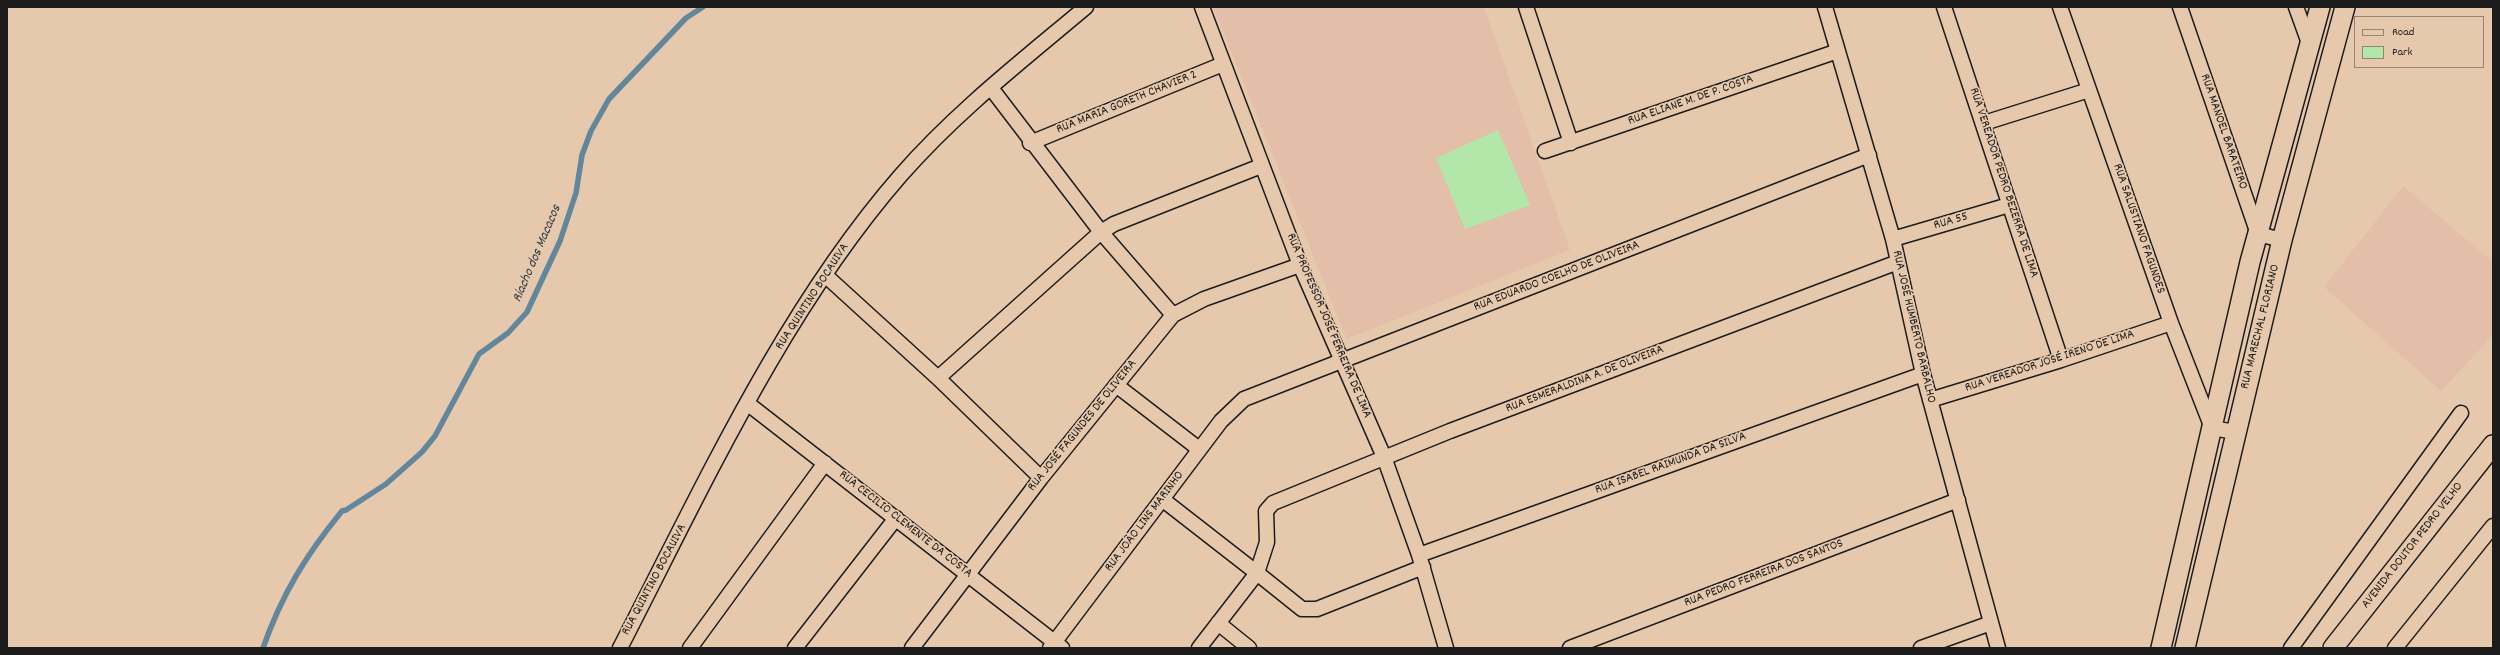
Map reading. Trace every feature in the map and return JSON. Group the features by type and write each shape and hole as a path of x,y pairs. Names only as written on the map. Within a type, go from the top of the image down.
{"street":[{"name":"RUA QUINTINO BOCAUIVA","path":"620,648 747,402 825,274 861,224 901,175 940,133 1086,7"},
{"name":"RUA PROFESSOR JOSÉ FERREIRA DE LIMA","path":"1202,7 1261,166 1300,265 1384,457 1421,561 1446,648"},
{"path":"1526,7 1571,143"},
{"name":"RUA JOSÉ HUMBERTO BARBALHO","path":"1825,7 1893,239 1923,374 1998,648"},
{"name":"RUA VEREADOR PEDRO BEZERRA DE LIMA","path":"1944,7 2062,360"},
{"name":"RUA SALUSTIANO FAGUNDES","path":"2060,7 2171,323 2212,428"},
{"name":"RUA MANOEL BARATEIRO","path":"2180,7 2258,234"},
{"path":"2296,7 2309,43"},
{"name":"RUA MARECHAL FLORIANO","path":"2161,648 2258,234 2320,7"},
{"name":"RUA MARECHAL FLORIANO","path":"2185,648 2235,432 2282,240 2345,7"},
{"name":"RUA ELIANE M. DE P. COSTA","path":"1545,151 1838,51"},
{"name":"RUA MARIA GORETH CHAVIER 2","path":"1030,143 1223,64"},
{"path":"2302,69 2327,75"},
{"path":"991,88 1030,143 1101,232 1173,315"},
{"path":"1984,123 2089,90"},
{"name":"RUA EDUARDO COELHO DE OLIVEIRA","path":"1244,399 1869,155"},
{"path":"938,378 1101,232 1114,224 1261,166"},
{"name":"RUA 55","path":"1893,239 2009,205"},
{"path":"2258,234 2282,240"},
{"name":"RUA ESMERALDINA A. DE OLIVEIRA","path":"1257,573 1267,542 1266,511 1273,503 1384,457 1898,262"},
{"name":"RUA JOSÉ FAGUNDES DE OLIVEIRA","path":"912,648 1041,478 1173,315 1204,299 1300,265"},
{"path":"825,274 938,378 1041,478"},
{"name":"RUA VEREADOR JOSÉ IRENO DE LIMA","path":"1930,400 2062,360 2171,323"},
{"name":"RUA ISABEL RAIMUNDA DA SILVA","path":"1162,499 1302,609 1317,609 1421,561 1923,374"},
{"path":"1116,385 1199,449"},
{"name":"RUA JOÃO LINS MARINHO","path":"1055,646 1199,449 1221,421 1244,399"},
{"name":"RUA CECILIO CLEMENTE DA COSTA","path":"747,402 968,574 1055,646"},
{"path":"2291,648 2461,413"},
{"path":"2212,428 2235,432"},
{"name":"AVENIDA DOUTOR PEDRO VELHO","path":"2333,648 2493,445"},
{"path":"690,648 825,462"},
{"name":"RUA PEDRO FERREIRA DOS SANTOS","path":"1570,648 1958,500"},
{"path":"795,648 896,518"},
{"path":"2395,648 2493,526"},
{"path":"1199,648 1257,573"},
{"path":"1218,623 1249,648"},
{"path":"1921,648 1991,623"}],"shaded area":[{"path":"1213,7 1484,7 1570,250 1347,339"},
{"path":"2403,186 2493,262 2493,335 2441,391 2324,287"}],"green space":[{"path":"1498,130 1530,205 1465,229 1436,158"}],"waterway":[{"name":"Riacho dos Macacos","path":"263,648 278,610 296,576 306,559 329,527 342,511 346,510 386,484 422,452 435,436 479,354 508,333 527,312 560,241 576,193 582,155 591,131 609,99 686,18 703,7"}]}
